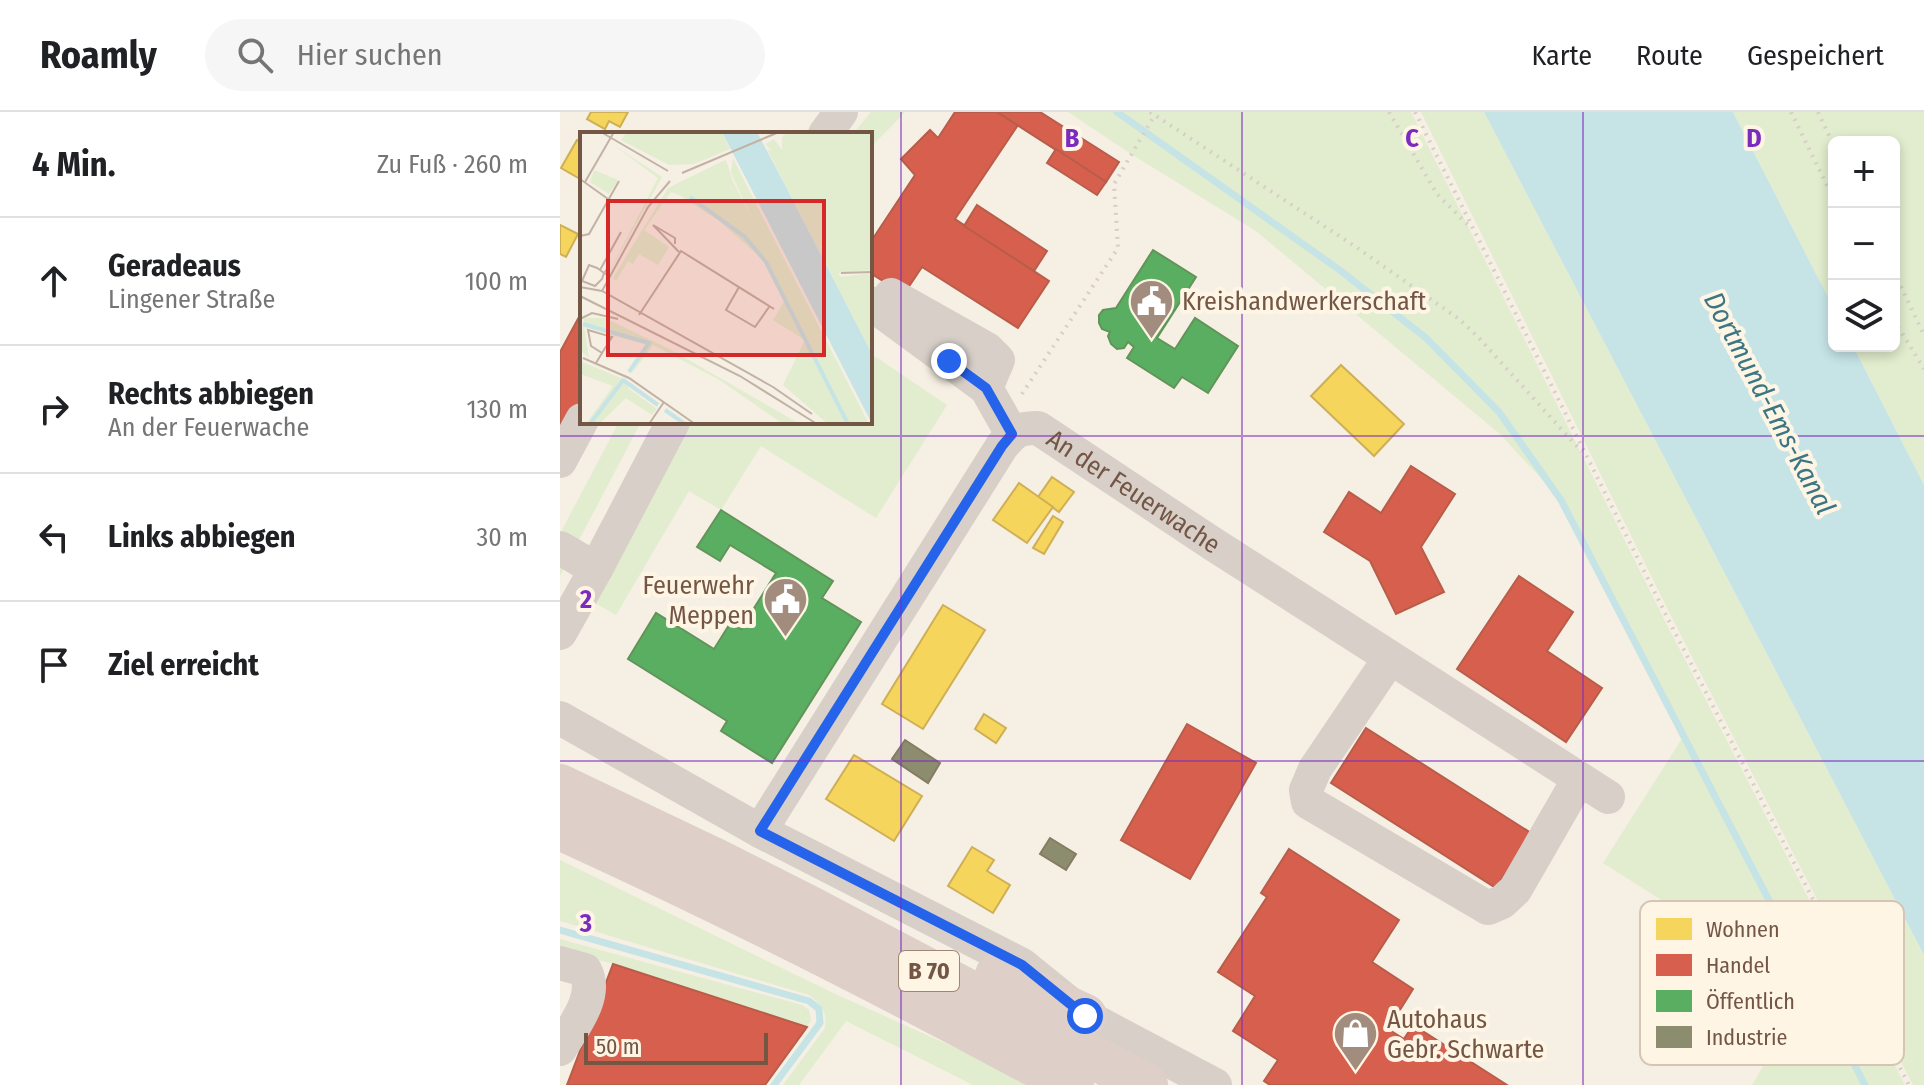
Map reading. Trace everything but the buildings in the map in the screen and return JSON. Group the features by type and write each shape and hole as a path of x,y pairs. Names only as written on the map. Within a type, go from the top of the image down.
{"highway":[{"name":"B 70","path":"560,786 711,858 1146,1085"},
{"name":"B 70","path":"560,828 799,942 1072,1085"},
{"path":"560,842 628,859"},
{"path":"711,858 834,893 1012,983 1085,1016"}],"street":[{"path":"826,132 841,112"},
{"path":"872,283 987,349 998,360 986,388"},
{"path":"872,304 986,388 1016,431"},
{"path":"560,461 580,424"},
{"path":"560,633 579,582 672,424"},
{"name":"An der Feuerwache","path":"760,831 1002,446 1016,431 1038,428 1200,536 1594,788 1515,890 1502,902 1488,908 1308,802 1306,790 1315,769 1390,658"},
{"path":"560,548 579,582"},
{"path":"560,718 760,831 1022,965 1085,1016 1215,1085"},
{"path":"560,963 585,970 590,980 588,997 560,1049"}],"path":[{"path":"1389,112 1437,194 1474,231"},
{"path":"1415,112 1668,619 1814,901"},
{"path":"1791,112 1828,188"},
{"path":"1818,112 1829,136"},
{"path":"1016,431 1022,394 1118,248 1114,184 1152,114 1353,245 1459,319 1587,457"},
{"path":"1898,280 1924,335"},
{"path":"1900,330 1924,369"},
{"path":"1899,1065 1909,1085"}],"green space":[{"path":"871,112 905,112 872,146 872,132 855,132"},
{"path":"1068,112 1411,112 1665,621 1810,901 1663,901 1603,863 1683,737 1561,500 1500,434 1256,231"},
{"path":"1421,112 1484,112 1896,901 1818,901 1672,618"},
{"path":"1733,112 1924,112 1924,485 1856,352 1900,352 1900,136 1828,136 1828,297"},
{"path":"872,354 947,405 876,518 761,446 721,510 689,491 616,615 593,602 691,424 872,424"},
{"path":"618,424 640,424 560,576 562,530"},
{"path":"560,860 833,993 976,1057 1026,1085 973,1085 846,1021 799,1085 783,1085 825,1028 823,1009 817,1002 809,995 560,921"},
{"path":"1904,917 1924,955 1924,1085 1913,1085 1903,1065"},
{"path":"560,939 802,1005 809,1010 811,1020 807,1027 560,949"},
{"path":"1764,1065 1895,1065 1905,1085 1752,1085"}],"water":[{"name":"Dortmund-Ems-Kanal","path":"1484,112 1733,112 1828,297 1828,352 1856,352 1924,485 1924,955 1904,917 1904,901 1896,901"}],"waterway":[{"path":"1117,112 1341,271 1426,338 1499,412 1561,500 1769,901"},
{"path":"560,930 809,1001 819,1009 820,1023 774,1085"},
{"path":"1855,1065 1865,1085"}],"place":[{"name":"Kreishandwerkerschaft","path":"1151,340"},
{"name":"Feuerwehr Meppen","path":"785,639"},
{"name":"Autohaus Gebr. Schwarte","path":"1356,1073"}],"route":[{"path":"949,361 986,388 1012,434 760,831 1022,965 1085,1016"}]}
